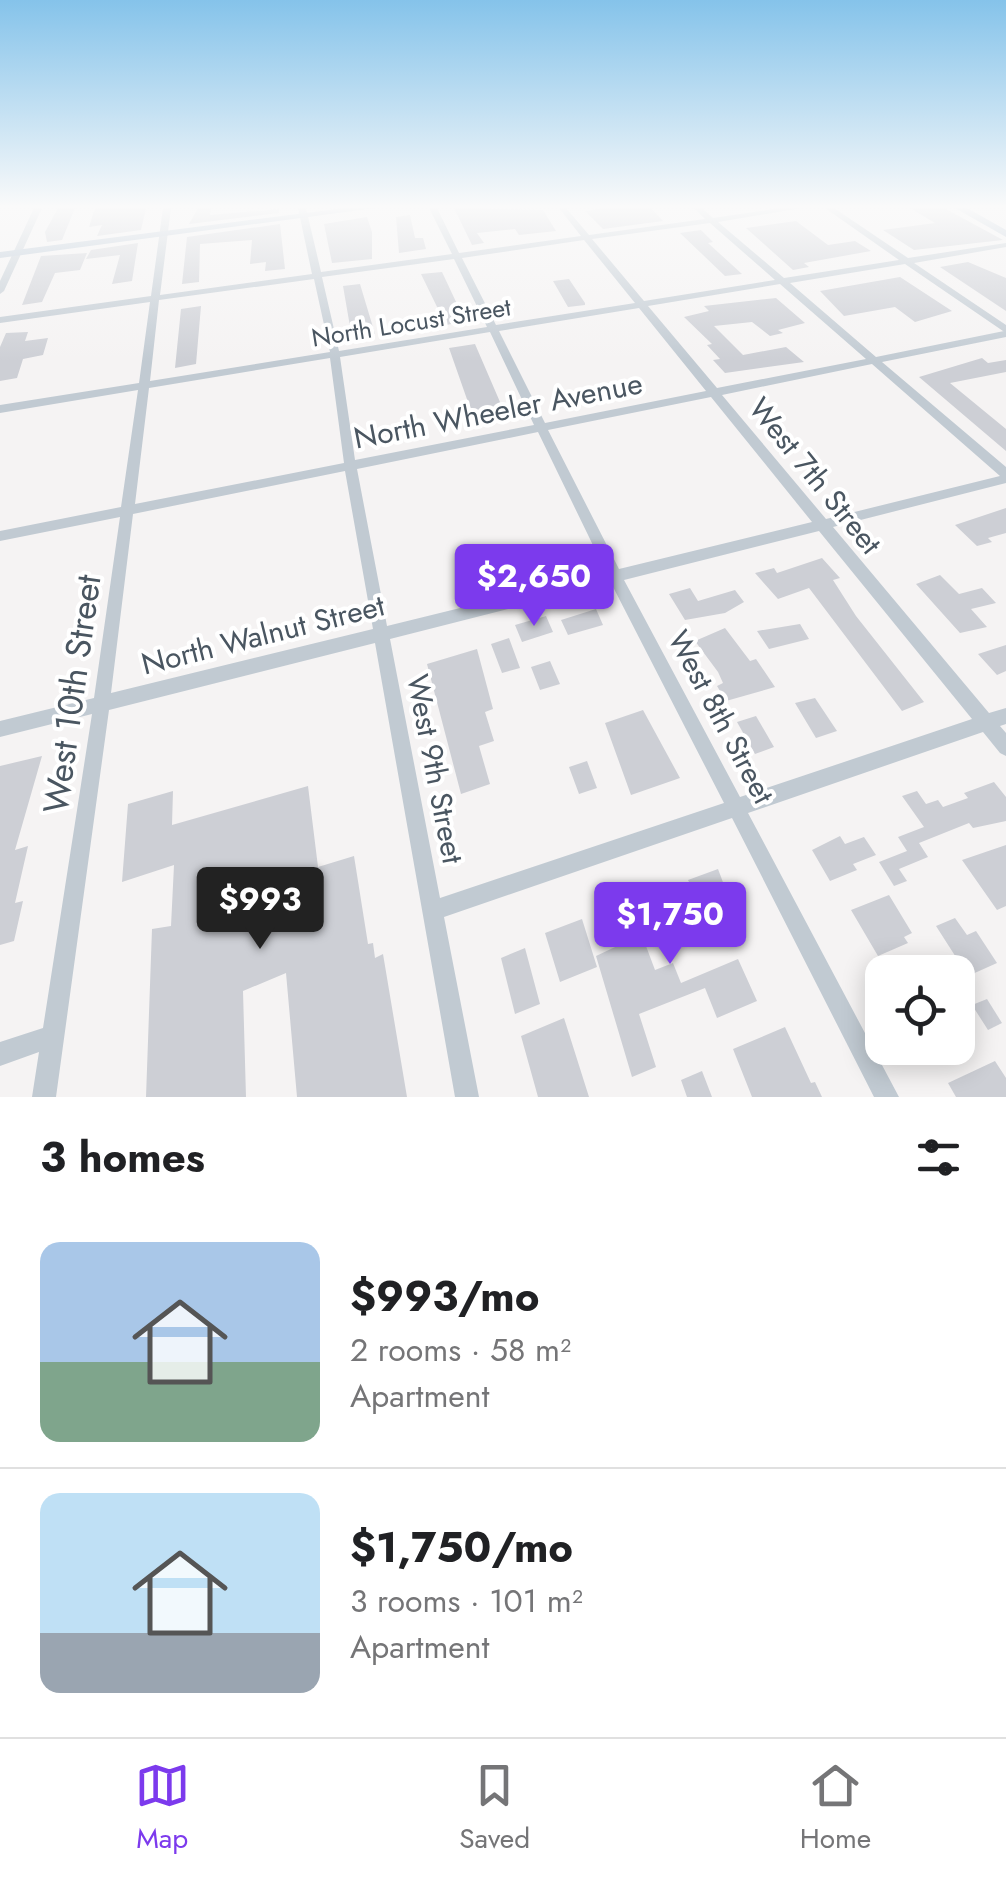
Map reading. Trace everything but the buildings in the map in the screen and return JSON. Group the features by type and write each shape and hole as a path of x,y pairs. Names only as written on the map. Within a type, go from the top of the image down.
{"street":[{"path":"0,290 15,259"},
{"name":"West 10th Street","path":"44,1097 102,704 160,259"},
{"name":"West 9th Street","path":"312,259 335,354 350,465 467,1097"},
{"path":"0,320 433,259"},
{"name":"West 8th Street","path":"458,259 615,576 886,1097"},
{"name":"West 7th Street","path":"605,259 1006,746"},
{"path":"758,259 1006,477"},
{"path":"904,259 1006,332"},
{"name":"North Locust Street","path":"0,409 924,259"},
{"name":"North Wheeler Avenue","path":"0,536 876,362 1006,332"},
{"name":"North Walnut Street","path":"0,729 1006,477"},
{"path":"435,910 1006,716"},
{"path":"0,1054 52,1036"}]}
